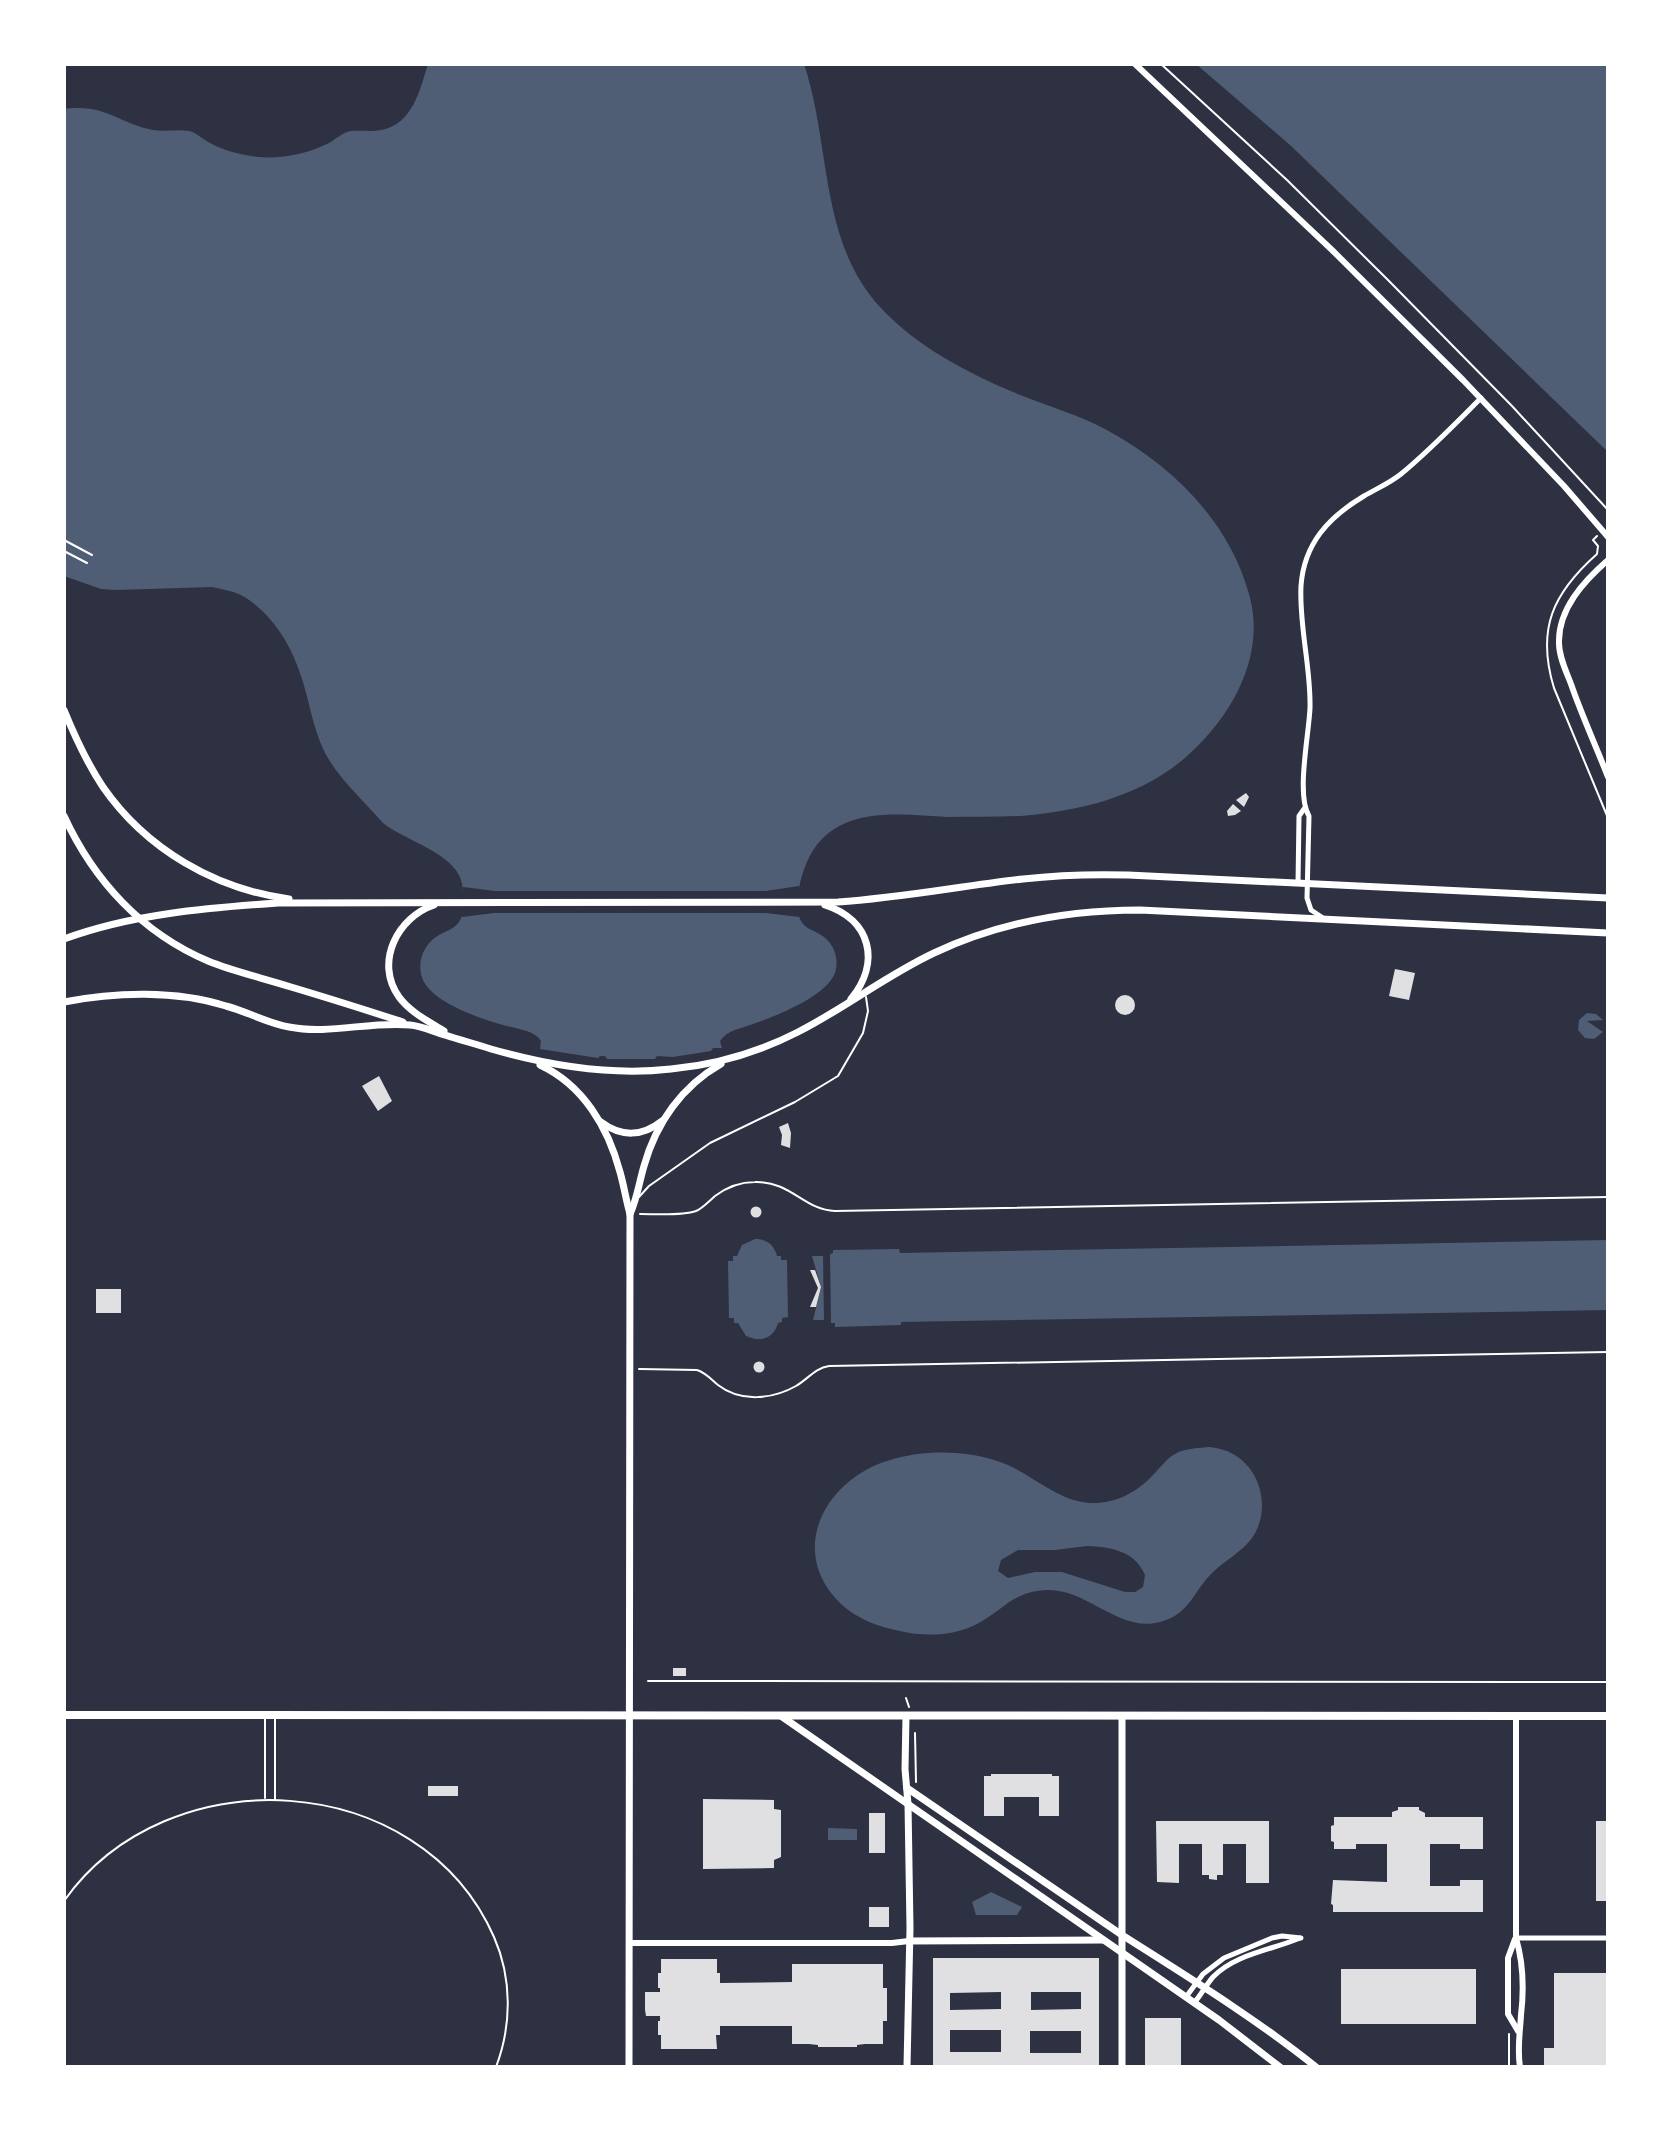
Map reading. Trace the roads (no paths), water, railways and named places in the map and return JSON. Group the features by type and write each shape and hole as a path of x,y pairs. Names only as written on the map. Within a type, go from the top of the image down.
{"highway":[{"path":"64,1715 1608,1716"}],"main road":[{"path":"64,710 79,745 105,790 139,829 165,851 231,885 265,895 311,902"},
{"path":"64,816 82,851 111,892 152,928 180,947 224,967 456,1039 531,1061 587,1069 630,1071 683,1068 732,1057 783,1039 935,952 989,931 1041,917 1101,910 1140,910 1608,933"},
{"path":"64,939 98,928 152,917 311,902 818,902 895,898 1013,880 1077,875 1608,898"},
{"path":"818,902 847,915 857,924 865,939 868,954 866,975 846,1003"},
{"path":"440,903 422,909 404,923 390,952 389,967 395,991 406,1005 456,1039"},
{"path":"64,1002 106,996 175,996 226,1005 291,1028 413,1025"},
{"path":"630,1214 648,1152 664,1119 691,1085 732,1057"},
{"path":"531,1061 559,1075 585,1099 599,1121 620,1170 630,1214 629,2067"},
{"path":"599,1121 613,1130 635,1134 648,1131 664,1119"},
{"path":"781,1716 1186,1997 1280,2067"},
{"path":"906,1716 910,1906 907,2067"},
{"path":"1122,1716 1122,2067"},
{"path":"907,1788 1266,2029 1316,2067"},
{"path":"909,1941 1103,1940"}],"street":[{"path":"1135,64 1342,260 1481,398 1608,537"},
{"path":"1298,883 1299,816 1304,809 1310,695 1301,588 1310,551 1319,533 1339,511 1399,476 1481,398"},
{"path":"1608,560 1572,599 1560,628 1559,644 1565,670 1608,777"},
{"path":"1304,809 1309,816 1309,905 1324,918"},
{"path":"1516,1716 1516,1938 1521,1957 1519,2065"},
{"path":"1186,1997 1210,1967 1243,1949 1282,1936 1301,1938 1231,1965 1217,1974 1194,2003"},
{"path":"1516,1938 1608,1938"},
{"path":"1516,1938 1508,1958 1508,2014 1518,2031"},
{"path":"629,1943 909,1941"}],"lane":[{"path":"636,1201 649,1186 710,1143 795,1102 838,1076 865,1026 868,1011 864,993"},
{"path":"265,1800 270,1716"},
{"path":"270,1716 275,1800"},
{"path":"64,1901 89,1871 112,1851 161,1822 204,1808 244,1801 295,1801 331,1807 375,1821 408,1837 429,1852 460,1882 491,1930 505,1975 508,2020 496,2067"}],"water":[{"path":"428,64 804,64 813,95 836,222 860,281 880,307 928,348 965,369 1003,388 1095,424 1153,459 1194,497 1227,542 1249,594 1253,640 1241,684 1230,705 1202,742 1185,758 1148,783 1087,806 1021,816 875,816 841,825 814,849 802,876 798,898 804,925 832,946 837,963 834,975 824,988 804,1002 729,1033 720,1041 722,1048 673,1057 657,1056 655,1059 607,1059 605,1056 598,1058 540,1049 541,1041 534,1034 471,1014 430,990 421,975 422,956 433,939 461,919 461,880 448,862 383,823 337,772 320,742 293,655 268,617 241,595 212,587 101,589 64,576 64,109 101,111 153,130 191,132 218,147 244,155 285,156 321,147 348,132 392,127 413,105"},
{"path":"1196,64 1608,64 1608,452 1290,145"},
{"path":"1587,1013 1596,1014 1603,1020 1587,1021 1603,1032 1594,1039 1585,1038 1578,1030 1579,1020"},
{"path":"755,1239 769,1243 781,1260 787,1260 788,1317 782,1318 770,1336 762,1339 746,1336 738,1323 734,1323 734,1318 729,1318 728,1261 733,1261 733,1256 737,1256 742,1245"},
{"path":"1608,1240 1608,1310 901,1322 901,1325 835,1327 835,1323 831,1323 830,1254 833,1250 899,1249 900,1253"},
{"path":"812,1256 823,1256 824,1320 813,1320 821,1287"},
{"path":"1206,1447 1230,1453 1251,1470 1260,1492 1261,1516 1248,1543 1211,1574 1185,1608 1160,1622 1145,1624 1131,1621 1075,1596 1046,1590 1016,1598 986,1619 959,1631 929,1635 909,1633 876,1625 847,1609 825,1583 816,1562 815,1540 820,1519 831,1500 847,1483 867,1469 890,1460 934,1453 980,1456 1008,1465 1068,1498 1099,1503 1132,1492 1175,1454","holes":["1087,1546 1113,1549 1135,1560 1145,1575 1143,1587 1135,1592 1125,1592 1062,1572 1035,1572 1008,1578 998,1571 1001,1560 1018,1550"]},
{"path":"828,1828 857,1829 857,1840 828,1840"},
{"path":"991,1892 1022,1907 1017,1915 976,1915 972,1902"}]}
